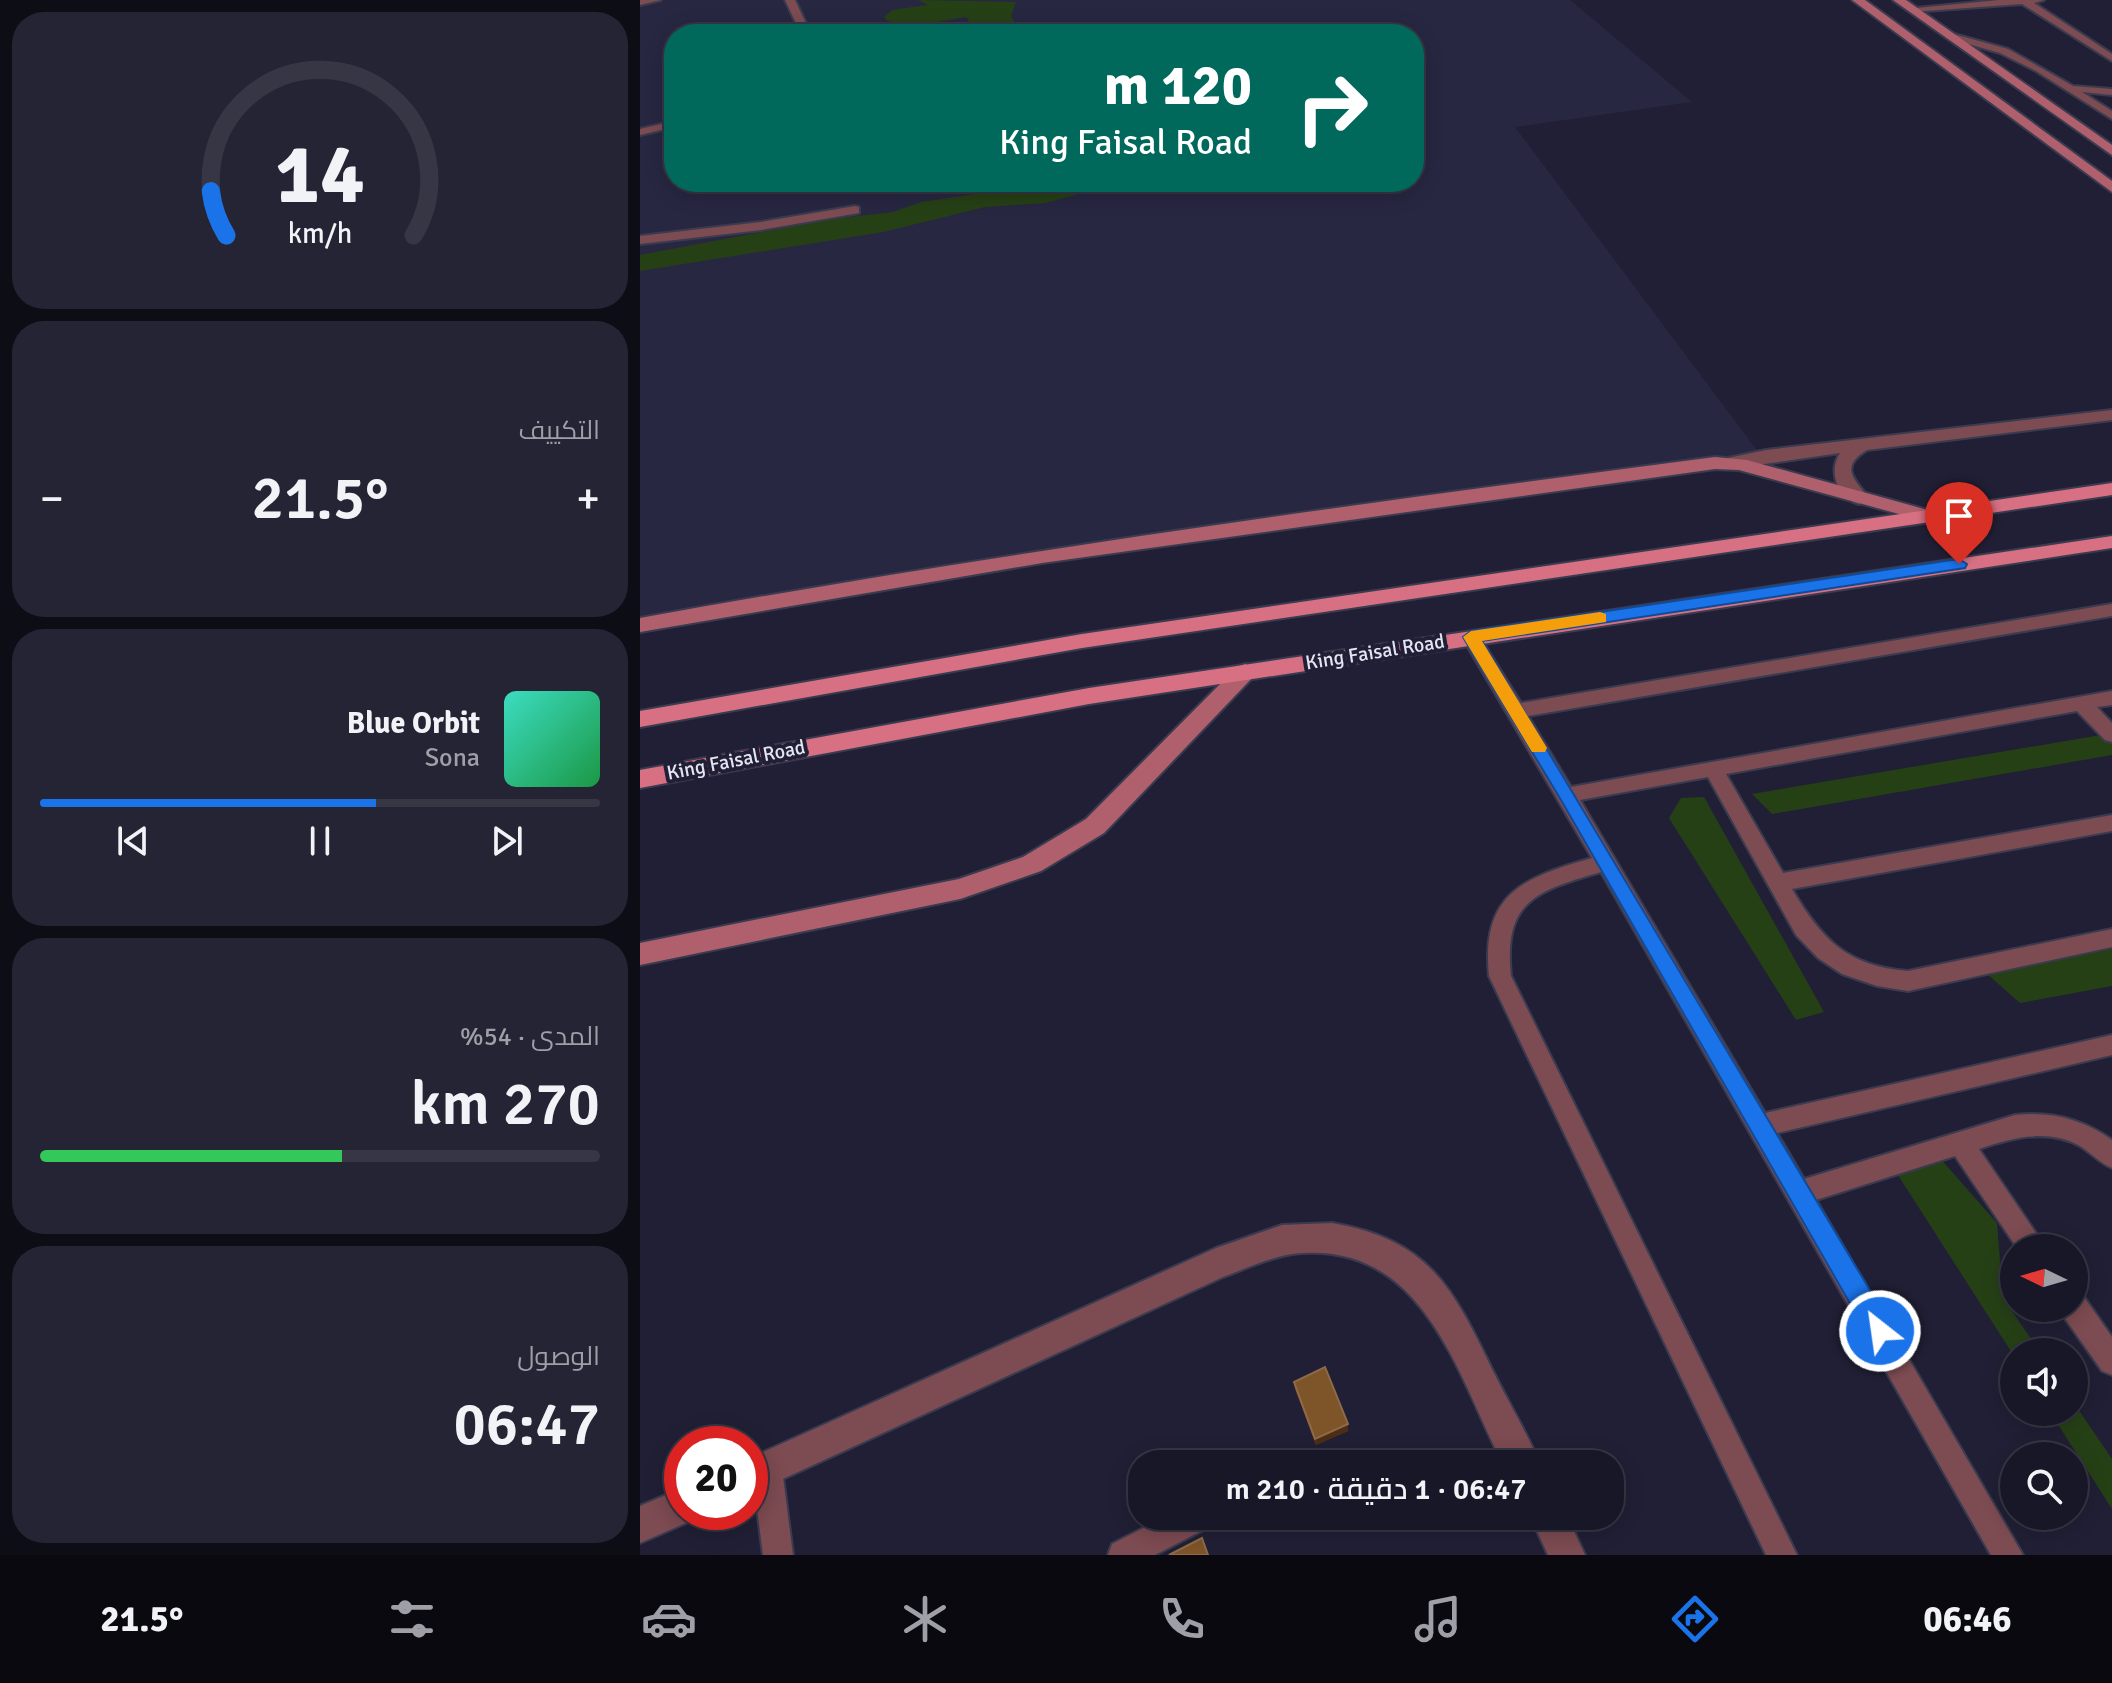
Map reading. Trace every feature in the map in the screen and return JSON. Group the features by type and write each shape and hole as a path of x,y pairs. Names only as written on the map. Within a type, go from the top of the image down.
{"main road":[{"path":"640,719 1082,641 2112,489"},
{"name":"King Faisal Road","path":"640,779 945,720 1471,637 2112,542"}],"street":[{"path":"1858,0 2112,188"},
{"path":"1899,0 2112,151"},
{"path":"640,625 872,584 1138,543 1585,480 2112,415"},
{"path":"1859,498 1842,478 1841,468 1844,458 1863,444"},
{"path":"1730,463 1928,516"},
{"path":"640,954 960,889 1032,864 1095,826 1245,672"},
{"path":"768,1468 1216,1264 1261,1247 1319,1237 1349,1240 1380,1252 1408,1269 1432,1293 1451,1323 1515,1450"},
{"path":"640,1525 664,1514"},
{"path":"1555,1530 1567,1555"}],"lane":[{"path":"640,2 656,0"},
{"path":"790,0 801,24"},
{"path":"1911,9 2039,0"},
{"path":"2024,1 2112,58"},
{"path":"1950,36 2004,51 2066,85 2112,116"},
{"path":"2066,85 2110,92"},
{"path":"2110,92 2088,100 2084,106 2112,128"},
{"path":"640,132 664,126"},
{"path":"640,240 761,226 855,210"},
{"path":"1516,711 2112,610"},
{"path":"1471,637 1567,795 2008,1555"},
{"path":"1567,795 2112,698"},
{"path":"2082,704 2112,735"},
{"path":"1713,769 1818,946 1837,962 1884,980 1908,981 2112,938"},
{"path":"1778,883 2112,823"},
{"path":"1606,862 1547,879 1529,888 1514,902 1497,936 1496,956 1500,976 1782,1555"},
{"path":"1760,1126 2112,1045"},
{"path":"1799,1193 2035,1123 2058,1126 2083,1136 2112,1156"},
{"path":"1960,1143 2023,1234"},
{"path":"2085,1322 2112,1361"},
{"path":"768,1514 778,1555"},
{"path":"1123,1555 1171,1530"}],"shaded area":[{"path":"640,0 1570,0 1692,102 1515,127 1765,461 640,622"}],"green space":[{"path":"918,0 1016,2 1011,16 1016,24 971,24 966,17 911,24 887,21 884,17 892,10 928,5"},
{"path":"989,192 1086,192 1045,203 985,207 883,232 640,271 640,255 825,220 893,212 921,202"},
{"path":"2107,734 2112,740 2112,755 1772,814 1752,794"},
{"path":"1704,797 1824,1012 1796,1020 1669,818 1681,798"},
{"path":"2112,949 2112,986 2020,1003 1986,973"},
{"path":"1924,1140 1997,1223 2000,1322 2019,1322 2030,1338 2002,1338 1887,1158"},
{"path":"2088,1424 2112,1459 2112,1509 2088,1471 2088,1442 2069,1442 2059,1426"}],"building":[{"path":"1325,1367 1348,1424 1315,1439 1294,1382"},
{"path":"1202,1538 1208,1555 1169,1555"}],"slow traffic":[{"path":"1538,748 1471,637 1600,618"}],"route":[{"path":"1880,1331 1567,795 1471,637 1959,564"}]}
